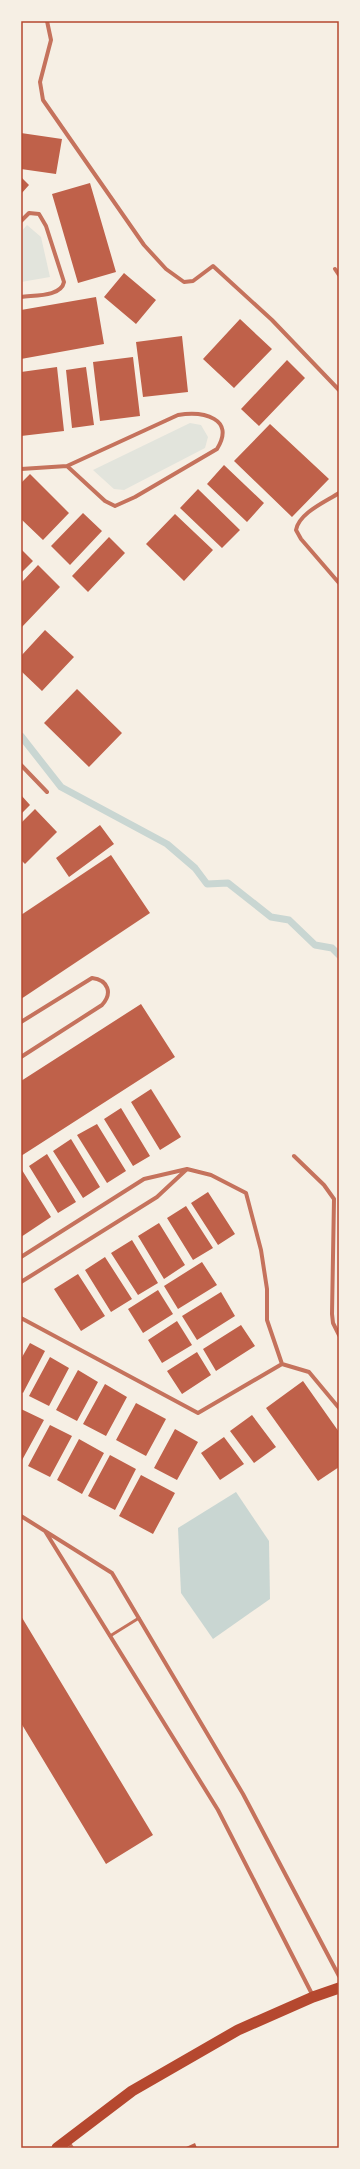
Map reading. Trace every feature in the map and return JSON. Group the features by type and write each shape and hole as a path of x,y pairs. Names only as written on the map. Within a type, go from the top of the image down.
{"highway":[{"path":"57,2148 69,2144 132,2091 238,2030 313,1997 339,1988"}],"street":[{"path":"47,21 51,40 40,82 43,100 144,245 166,268 184,282 193,281 213,266 272,320 339,390"},
{"path":"21,221 29,213 39,214 46,226 64,282 63,286 58,291 21,297"},
{"path":"335,269 339,275"},
{"path":"21,469 67,466 178,415 193,412 205,414 214,418 222,429 222,440 217,449 130,500 115,506 105,501 67,466"},
{"path":"339,494 313,510 300,521 296,530 301,539 339,583"},
{"path":"21,765 47,792"},
{"path":"21,1022 92,978 104,982 108,987 106,1000 102,1005 21,1057"},
{"path":"294,1156 324,1185 334,1200 332,1314 333,1323 339,1335"},
{"path":"21,1257 144,1179 187,1169 211,1175 246,1193 261,1250 267,1289 266,1320 282,1364"},
{"path":"21,1282 157,1197 187,1169"},
{"path":"21,1318 198,1413 282,1364 309,1372 339,1408"},
{"path":"21,1516 112,1573 274,1850 339,1976"},
{"path":"44,1530 218,1810 246,1868 313,1997"}],"lane":[{"path":"110,1636 139,1618"}],"shaded area":[{"path":"27,225 41,237 50,277 21,282 21,232"},
{"path":"190,423 201,425 208,437 205,448 124,490 114,489 93,470"},
{"path":"236,1492 269,1541 270,1599 213,1639 181,1593 178,1528"}],"building":[{"path":"21,133 62,139 56,174 21,169"},
{"path":"21,177 29,185 21,194"},
{"path":"90,183 116,272 78,283 52,194"},
{"path":"124,273 156,300 136,324 104,297"},
{"path":"96,297 104,344 21,359 21,310"},
{"path":"240,319 272,349 234,388 203,359"},
{"path":"182,336 188,392 143,397 136,342"},
{"path":"133,357 140,416 100,421 93,362"},
{"path":"287,360 305,378 259,426 241,409"},
{"path":"57,367 64,431 21,436 21,372"},
{"path":"86,367 94,425 72,428 66,370"},
{"path":"270,424 329,479 292,517 234,461"},
{"path":"224,465 264,503 247,522 207,484"},
{"path":"30,474 69,513 43,540 21,519 21,483"},
{"path":"198,489 240,530 222,548 180,508"},
{"path":"83,513 102,531 70,565 51,546"},
{"path":"175,514 213,550 184,581 146,544"},
{"path":"109,537 125,553 88,592 72,576"},
{"path":"21,549 33,561 21,573"},
{"path":"38,565 60,587 21,628 21,583"},
{"path":"45,630 74,657 42,691 21,671 21,656"},
{"path":"77,689 122,733 89,767 44,723"},
{"path":"21,795 30,805 21,814"},
{"path":"35,809 57,832 25,864 21,860 21,823"},
{"path":"100,825 114,844 69,877 56,858"},
{"path":"111,855 150,913 21,999 21,915"},
{"path":"141,1004 175,1057 21,1156 21,1081"},
{"path":"151,1089 181,1137 160,1150 131,1102"},
{"path":"121,1108 150,1156 133,1166 104,1119"},
{"path":"97,1124 126,1171 107,1183 77,1135"},
{"path":"71,1139 100,1187 83,1198 53,1151"},
{"path":"47,1154 76,1202 58,1213 29,1166"},
{"path":"22,1170 51,1217 21,1237 21,1171"},
{"path":"208,1192 235,1234 218,1245 191,1203"},
{"path":"186,1206 213,1248 193,1260 167,1218"},
{"path":"159,1223 185,1265 164,1279 138,1236"},
{"path":"132,1240 158,1283 138,1295 111,1253"},
{"path":"105,1257 132,1299 111,1312 85,1270"},
{"path":"202,1262 217,1285 178,1309 164,1286"},
{"path":"78,1274 105,1316 81,1331 54,1289"},
{"path":"158,1290 173,1314 143,1333 128,1309"},
{"path":"221,1292 235,1316 197,1340 182,1316"},
{"path":"177,1321 192,1345 162,1363 148,1340"},
{"path":"241,1325 255,1346 216,1371 203,1349"},
{"path":"30,1343 45,1351 23,1393 21,1392 21,1359"},
{"path":"197,1352 211,1375 182,1394 167,1371"},
{"path":"50,1357 69,1368 49,1406 29,1396"},
{"path":"78,1370 98,1382 77,1421 56,1410"},
{"path":"303,1381 339,1432 339,1467 318,1481 266,1408"},
{"path":"105,1384 127,1397 106,1436 83,1424"},
{"path":"136,1403 166,1419 146,1456 116,1440"},
{"path":"21,1409 44,1420 21,1462"},
{"path":"252,1415 276,1447 254,1463 230,1431"},
{"path":"50,1425 72,1436 50,1477 28,1466"},
{"path":"175,1429 198,1442 177,1480 154,1468"},
{"path":"224,1437 244,1464 220,1480 201,1453"},
{"path":"79,1439 104,1453 82,1494 57,1480"},
{"path":"110,1455 136,1469 115,1510 88,1496"},
{"path":"141,1475 175,1493 153,1534 119,1516"},
{"path":"21,1616 153,1835 106,1864 21,1723"},
{"path":"195,2143 197,2148 184,2148"}],"waterway":[{"path":"21,736 61,787 167,844 195,868 207,884 228,883 271,917 289,920 315,945 332,948 339,955"}]}
